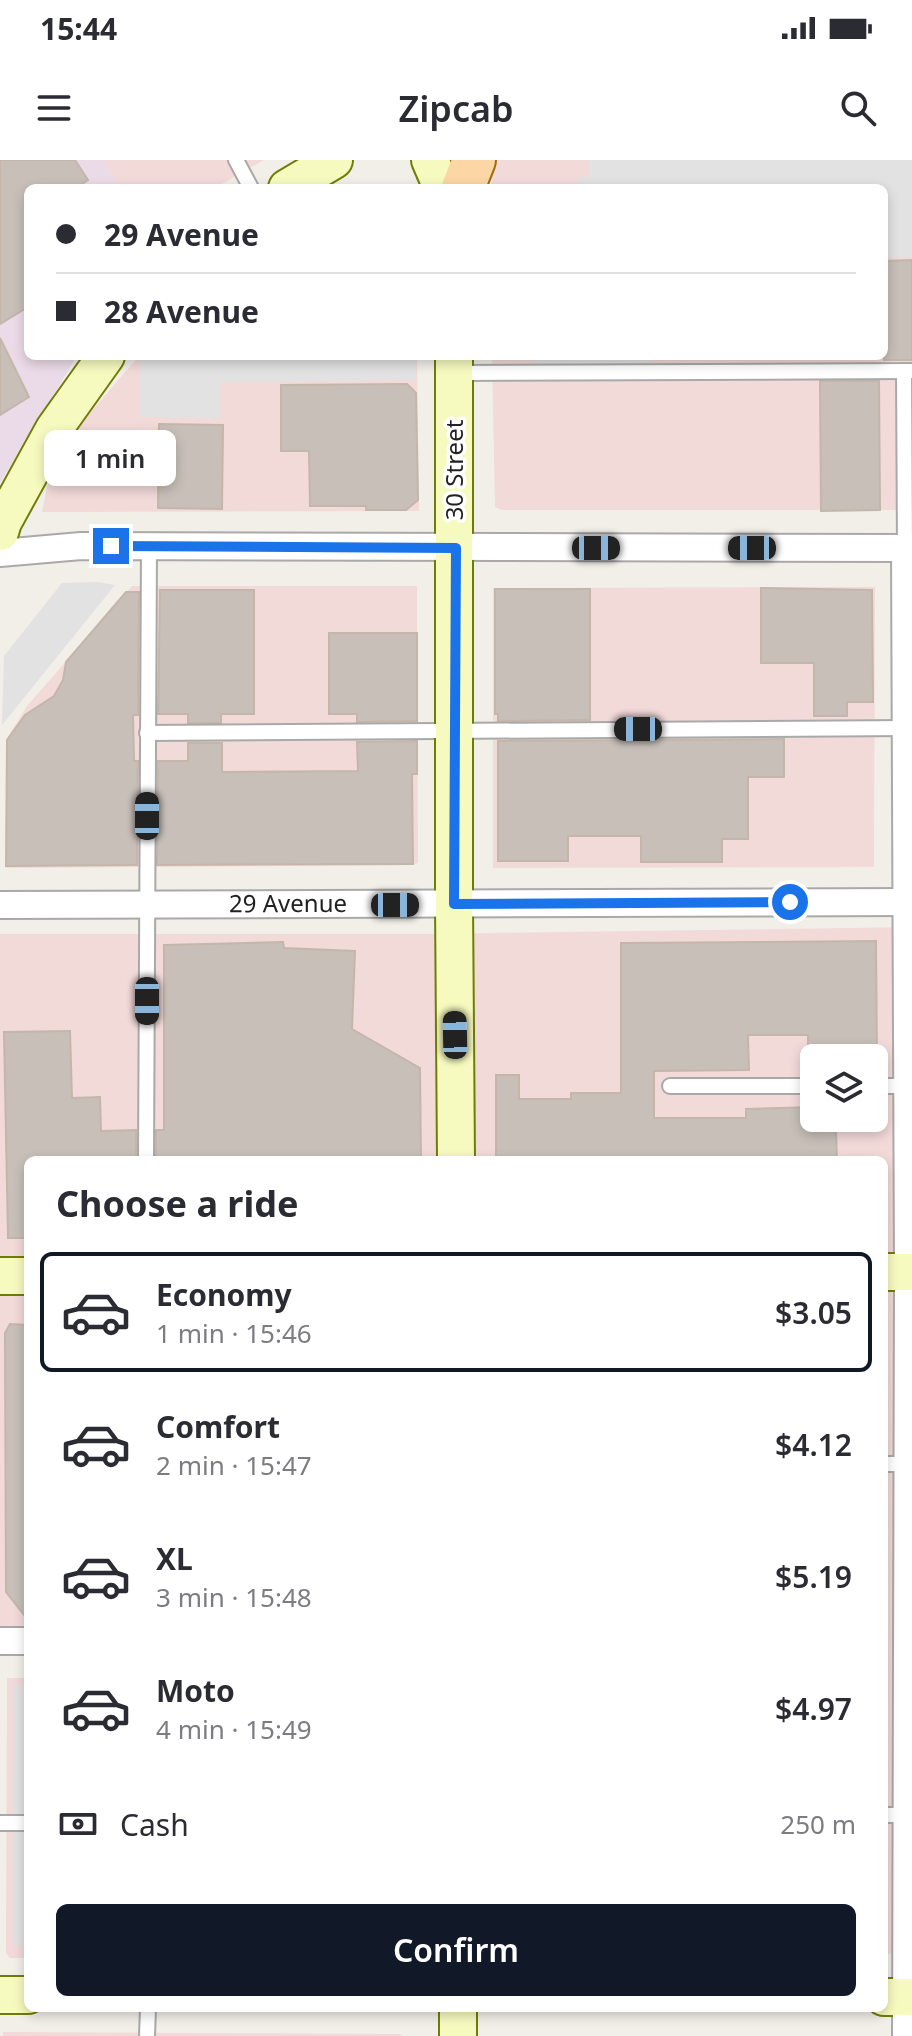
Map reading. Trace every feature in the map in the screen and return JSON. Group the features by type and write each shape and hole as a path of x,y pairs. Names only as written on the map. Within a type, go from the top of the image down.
{"main road":[{"path":"465,184 474,160"}],"street":[{"path":"294,184 334,160"},
{"path":"430,160 440,184"},
{"path":"0,532 54,429 103,360"},
{"name":"30 Street","path":"454,364 456,1156"},
{"path":"0,553 81,546 909,548 907,1086 901,1272 901,1997 906,2036"},
{"name":"29 Avenue","path":"0,905 909,902"},
{"path":"0,1276 24,1276"},
{"path":"0,1641 24,1641"},
{"path":"0,1995 24,1995"},
{"path":"458,2012 458,2036"}],"lane":[{"path":"236,160 249,184"},
{"path":"454,364 599,372 908,371 909,548"},
{"path":"146,1156 149,546"},
{"path":"147,733 909,728"},
{"path":"670,1086 800,1086"},
{"path":"888,1086 907,1086"},
{"path":"0,1823 24,1823"},
{"path":"147,2036 148,2012"}],"shaded area":[{"path":"0,160 102,160 118,184 24,184 24,360 75,360 0,483"},
{"path":"102,160 264,160 222,184 118,184"},
{"path":"495,160 912,160 912,510 501,510 495,507 492,360 888,360 888,184 491,184"},
{"path":"590,160 912,160 912,257 888,258 888,184 578,184 578,177 590,177"},
{"path":"136,360 417,360 419,511 42,512 47,487 61,456 84,420"},
{"path":"415,360 415,380 219,382 219,418 139,417 140,361"},
{"path":"535,360 650,360 650,365 536,365"},
{"path":"62,583 115,585 2,725 4,656"},
{"path":"132,586 417,586 418,863 6,868 6,740 27,706"},
{"path":"875,587 874,867 493,868 493,588"},
{"path":"912,927 912,1954 888,1954 888,1156 24,1156 24,1641 0,1641 0,934 430,934"},
{"path":"7,1678 24,1678 24,1958 10,1958 6,1953"},
{"path":"14,1686 24,1686 24,1945 14,1945"},
{"path":"3,2032 400,2034 402,2036 3,2036"}],"building":[{"path":"0,160 75,160 88,180 82,184 24,184 24,309 0,324"},
{"path":"912,260 912,360 888,360 888,261"},
{"path":"0,338 29,397 0,415"},
{"path":"820,381 879,381 880,510 821,511"},
{"path":"407,384 416,393 418,500 406,510 310,506 309,451 281,451 281,385"},
{"path":"159,424 223,425 222,509 158,508"},
{"path":"761,588 872,590 873,702 847,702 847,716 814,716 814,663 761,663"},
{"path":"495,589 590,589 590,720 498,721 498,714 495,714"},
{"path":"160,590 254,590 254,714 221,714 221,723 188,723 188,714 158,714"},
{"path":"126,592 139,592 138,715 133,715 134,761 138,761 137,865 6,866 7,740 25,715 54,696 63,680 66,662"},
{"path":"329,633 417,633 417,721 357,722 357,714 329,714"},
{"path":"784,739 784,777 748,777 748,839 722,839 722,862 641,862 641,836 568,836 568,861 498,861 498,741"},
{"path":"417,741 417,774 412,774 413,864 157,865 158,761 188,761 188,743 222,743 222,772 358,771 357,742"},
{"path":"876,941 877,1044 808,1044 808,1035 748,1035 749,1070 654,1071 654,1118 746,1118 746,1109 800,1107 800,1132 836,1132 837,1156 496,1156 496,1075 519,1075 519,1099 571,1099 571,1093 621,1093 621,943"},
{"path":"283,942 284,948 355,951 352,1029 420,1068 421,1156 156,1156 156,1130 164,1130 164,945"},
{"path":"70,1031 72,1098 100,1097 101,1131 136,1130 136,1156 24,1156 24,1238 8,1238 4,1032"},
{"path":"10,1324 24,1325 24,1615 6,1592 5,1333"}],"route":[{"path":"111,546 456,548 454,904 790,902"}]}
